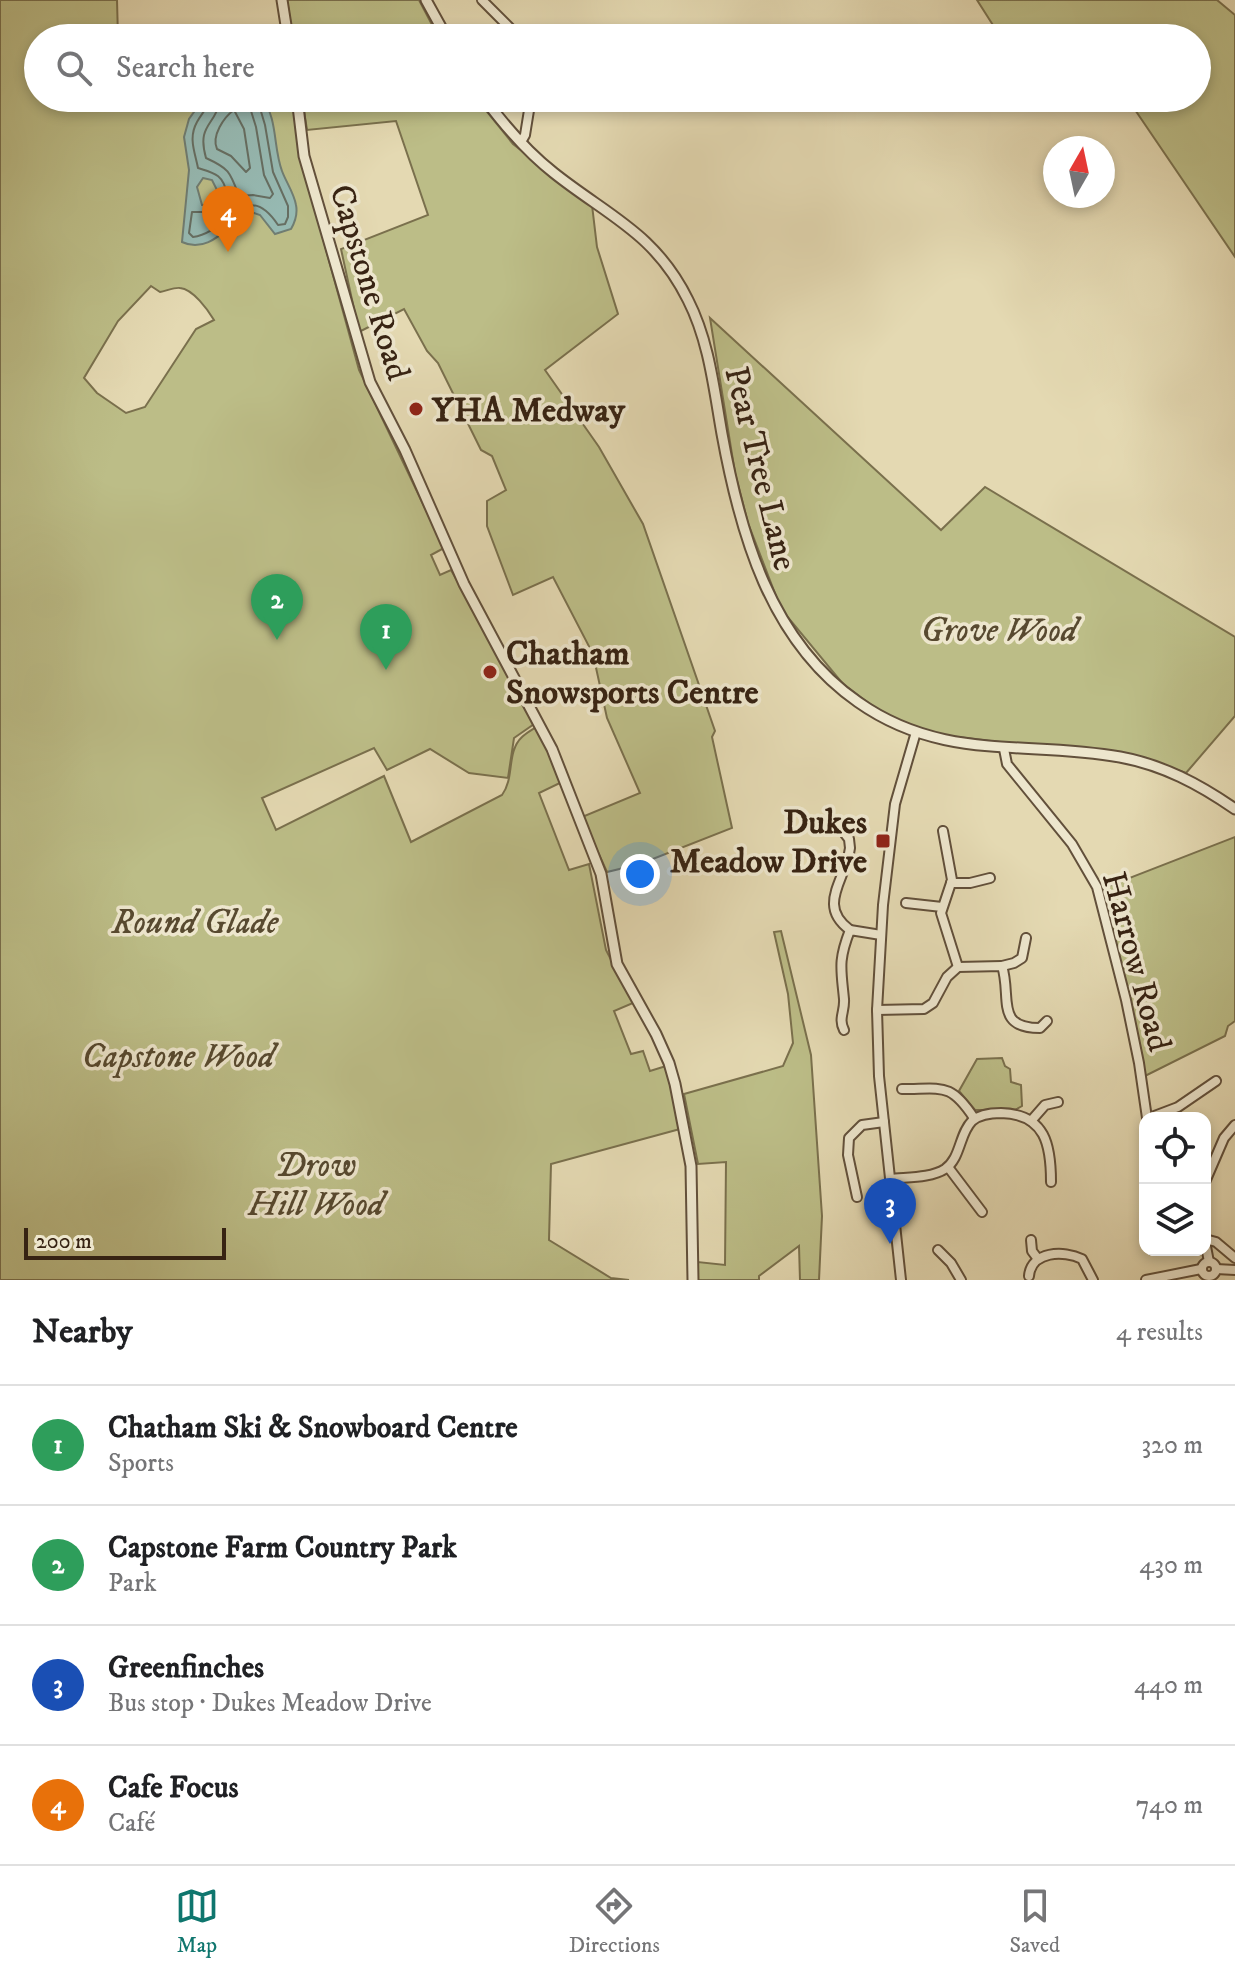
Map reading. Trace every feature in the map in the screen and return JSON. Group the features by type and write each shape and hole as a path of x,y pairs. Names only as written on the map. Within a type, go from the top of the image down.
{"street":[{"path":"282,0 286,24"},
{"path":"426,0 439,24"},
{"path":"482,0 506,24"},
{"name":"Capstone Road","path":"299,112 304,156 370,382 405,450 464,584 552,749 601,874 617,964 669,1063 694,1187 693,1280"},
{"name":"Pear Tree Lane","path":"496,112 521,142 553,172 638,233 674,275 701,333 729,470 756,567 773,604 807,654 842,690 870,710 916,732 957,743 1090,754 1148,764 1185,778 1235,809"},
{"path":"521,142 529,112"},
{"path":"899,1280 878,1064 877,1010 881,935 895,804 916,732"},
{"name":"Harrow Road","path":"1004,749 1007,764 1072,844 1097,887 1126,1000 1147,1112"},
{"path":"839,826 849,839 850,848 833,907 838,919 850,930 881,935"},
{"path":"943,831 951,883 942,907 942,919 958,967"},
{"path":"951,883 990,878"},
{"path":"906,903 942,907"},
{"path":"844,1030 840,1021 844,1004 840,962 850,930"},
{"path":"877,1010 911,1011 929,1007 937,999 947,977 958,967 1014,963 1022,958 1026,938"},
{"path":"1002,966 1011,1019 1022,1027 1034,1028 1040,1028 1047,1021"},
{"path":"829,1019 840,1021"},
{"path":"1164,1112 1178,1107 1216,1081"},
{"path":"902,1089 950,1090 974,1118"},
{"path":"1031,1121 1045,1105 1058,1102"},
{"path":"890,1179 937,1172 948,1167 974,1118 1004,1113 1031,1121 1045,1136 1050,1149 1051,1182"},
{"path":"857,1197 848,1155 849,1138 862,1125 884,1122"},
{"path":"1211,1168 1224,1138 1235,1125"},
{"path":"948,1167 982,1212"},
{"path":"1031,1240 1032,1251 1038,1259"},
{"path":"1211,1241 1235,1258"},
{"path":"938,1250 951,1263 961,1280"},
{"path":"1029,1276 1030,1268 1038,1259 1050,1255 1076,1256 1084,1262 1093,1280"},
{"path":"1146,1280 1205,1265 1213,1263 1215,1274 1208,1278 1204,1275 1205,1265 1205,1256"},
{"path":"1216,1269 1235,1270"}],"green space":[{"path":"0,0 117,0 118,24 24,24 24,112 296,112 322,235 359,370 444,548 431,555 440,575 451,570 537,722 514,738 508,778 469,773 430,749 387,770 374,748 262,798 276,830 384,776 411,842 502,795 506,788 517,743 539,725 562,782 539,793 569,870 589,864 606,950 633,1003 614,1011 631,1054 643,1051 650,1071 666,1066 680,1129 551,1164 549,1240 611,1278 629,1280 0,1280","holes":["151,286 160,292 176,288 190,292 214,320 196,329 145,407 126,413 97,393 84,378 118,321"]},
{"path":"287,0 419,0 432,24 291,24"},
{"path":"977,0 1217,0 1235,15 1235,257 1137,112 1211,112 1211,24 992,24"},
{"path":"304,112 487,112 513,144 592,205 597,247 618,314 545,370 599,447 643,524 715,731 712,737 732,828 640,864 607,872 582,817 640,793 607,718 593,654 553,577 513,595 487,526 487,501 506,490 492,456 481,450 438,363 427,351 404,309 359,332 341,249 428,215 396,121 307,130"},
{"name":"Grove Wood","path":"710,318 941,530 985,487 1235,637 1235,716 1186,773 1150,760 933,734 885,715 843,684 781,609 748,523 735,473"},
{"path":"1235,837 1235,1021 1228,1026 1225,1036 1145,1076 1101,889"},
{"path":"781,931 811,1055 822,1216 819,1280 800,1280 799,1246 759,1276 759,1280 697,1280 698,1262 725,1265 726,1162 698,1164 684,1094 783,1066 793,1043 788,994 774,932"},
{"path":"1002,1058 1010,1069 1011,1082 1021,1085 1022,1106 1015,1110 975,1110 959,1091 977,1059"}],"water":[{"path":"194,112 270,112 279,162 296,205 296,218 291,229 275,234 260,215 251,212 210,241 192,245 182,242 189,170 184,137","holes":["203,178 212,180 219,194 213,205 202,205 197,187"]}],"place":[{"name":"Cafe Focus","path":"228,252"},
{"name":"YHA Medway","path":"416,409"},
{"name":"Capstone Farm Country Park","path":"277,640"},
{"name":"Chatham Ski & Snowboard Centre","path":"386,670"},
{"name":"Chatham Snowsports Centre","path":"490,672"},
{"name":"Dukes Meadow Drive","path":"883,841"},
{"name":"Greenfinches","path":"890,1244"}],"park label":[{"name":"Round Glade","path":"195,921"},
{"name":"Capstone Wood","path":"178,1055"},
{"name":"Drow Hill Wood","path":"316,1184"}]}
